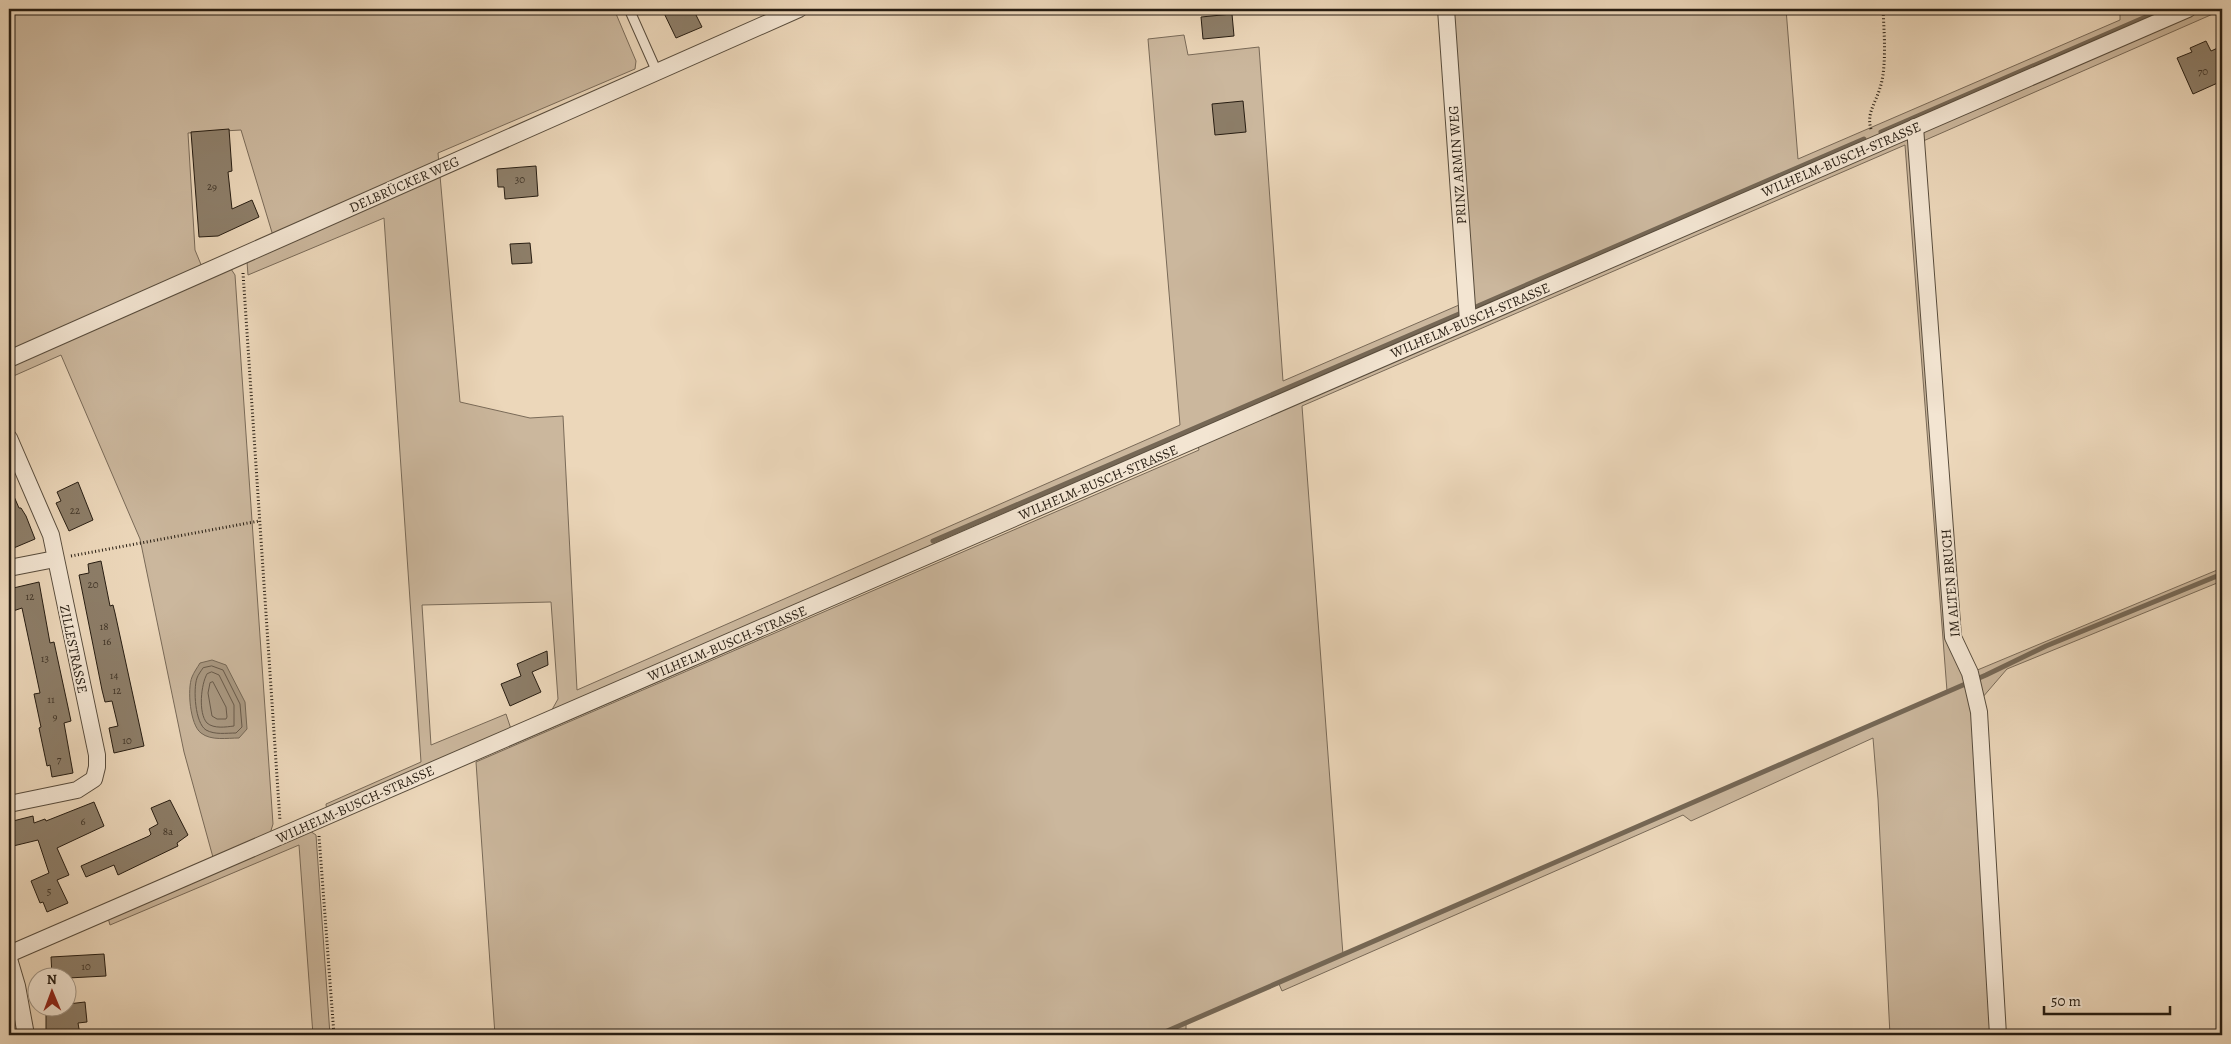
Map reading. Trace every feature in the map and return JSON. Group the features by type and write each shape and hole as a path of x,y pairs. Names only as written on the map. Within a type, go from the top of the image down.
{"street":[{"name":"DELBRÜCKER WEG","path":"9,360 799,9"},
{"name":"PRINZ ARMIN WEG","path":"1446,9 1468,321"},
{"name":"WILHELM-BUSCH-STRASSE","path":"9,954 2188,9"},
{"name":"IM ALTEN BRUCH","path":"1915,127 1953,637 1972,680 1979,712 1998,1035"},
{"name":"ZILLESTRASSE","path":"9,438 51,535 54,559 97,755 94,779 77,790 9,804"},
{"path":"9,568 54,559"},
{"path":"9,959 18,986 26,1035"}],"lane":[{"path":"628,9 657,72"}],"path":[{"path":"1876,144 1870,124 1871,109 1881,86 1884,51 1883,9"},
{"path":"241,256 281,836"},
{"path":"54,559 259,522"},
{"path":"318,820 334,1035"}],"shaded area":[{"path":"9,9 614,9 636,61 635,69 438,153 460,402 530,418 563,416 577,690 1180,425 1148,39 1184,35 1188,55 1259,47 1283,381 1459,305 1459,321 549,715 558,699 551,602 422,605 431,745 506,714 512,732 327,813 326,804 421,762 384,218 248,275 247,262 277,249 241,130 188,133 195,250 207,279 231,269 235,275 273,824 269,837 214,861 184,752 140,539 61,355 9,378"},
{"path":"1454,9 1786,9 1798,159 2120,20 2120,9 2222,10 1921,142 1923,130 1474,314"},
{"path":"1910,136 1950,639 1972,692 1992,1035 1890,1035 1878,799 1873,738 1691,821 1683,815 1282,991 1279,984 1186,1023 1186,1035 495,1035 476,762 1199,450 1197,442","holes":["1905,145 1947,691 1343,955 1302,406"]},
{"path":"2222,568 2222,581 2007,669 1982,698 1975,671"},
{"path":"310,831 316,835 330,1035 313,1035 299,845 110,925 108,918"}],"water":[{"path":"212,660 226,665 245,702 247,729 239,738 205,736 197,729 194,723 190,706 190,683 200,663"}],"building":[{"path":"662,9 693,9 702,27 676,38"},
{"path":"1232,14 1234,36 1203,39 1201,17"},
{"path":"2206,41 2211,51 2222,46 2222,81 2193,94 2177,58 2192,52 2190,48"},
{"path":"1243,101 1246,132 1215,135 1212,104"},
{"path":"229,129 232,171 228,172 232,209 252,200 259,217 218,236 199,237 191,132"},
{"path":"536,166 538,196 505,199 504,187 498,187 497,169"},
{"path":"530,243 532,263 512,264 510,244"},
{"path":"78,482 93,520 69,531 56,503 61,501 57,492"},
{"path":"9,485 19,508 21,508 26,516 35,539 9,550"},
{"path":"101,561 110,606 113,605 115,613 144,746 114,753 109,728 118,726 112,701 105,702 79,575 89,573 88,564"},
{"path":"39,582 50,643 54,642 71,721 64,723 73,773 52,777 50,765 47,766 39,728 41,727 34,694 40,693 22,608 10,612 9,604 9,589"},
{"path":"547,651 548,665 532,672 541,692 510,706 501,684 521,676 517,664"},
{"path":"170,800 188,835 177,843 178,846 118,875 114,865 86,877 81,866 149,836 151,834 149,829 158,824 151,808"},
{"path":"94,802 104,826 57,848 69,875 57,880 68,903 47,912 43,902 40,903 31,881 49,873 38,840 9,847 9,822 33,816 34,823 45,819 46,821"},
{"path":"104,954 106,976 78,977 78,966 51,966 51,957"},
{"path":"85,1002 87,1022 78,1023 80,1035 46,1035 46,1016 78,1016 78,1003"}],"waterway":[{"path":"1881,132 2164,9"},
{"path":"1478,306 1864,139"},
{"path":"933,541 1459,314"},
{"path":"1158,1035 1986,675 2046,646 2222,574"}]}
